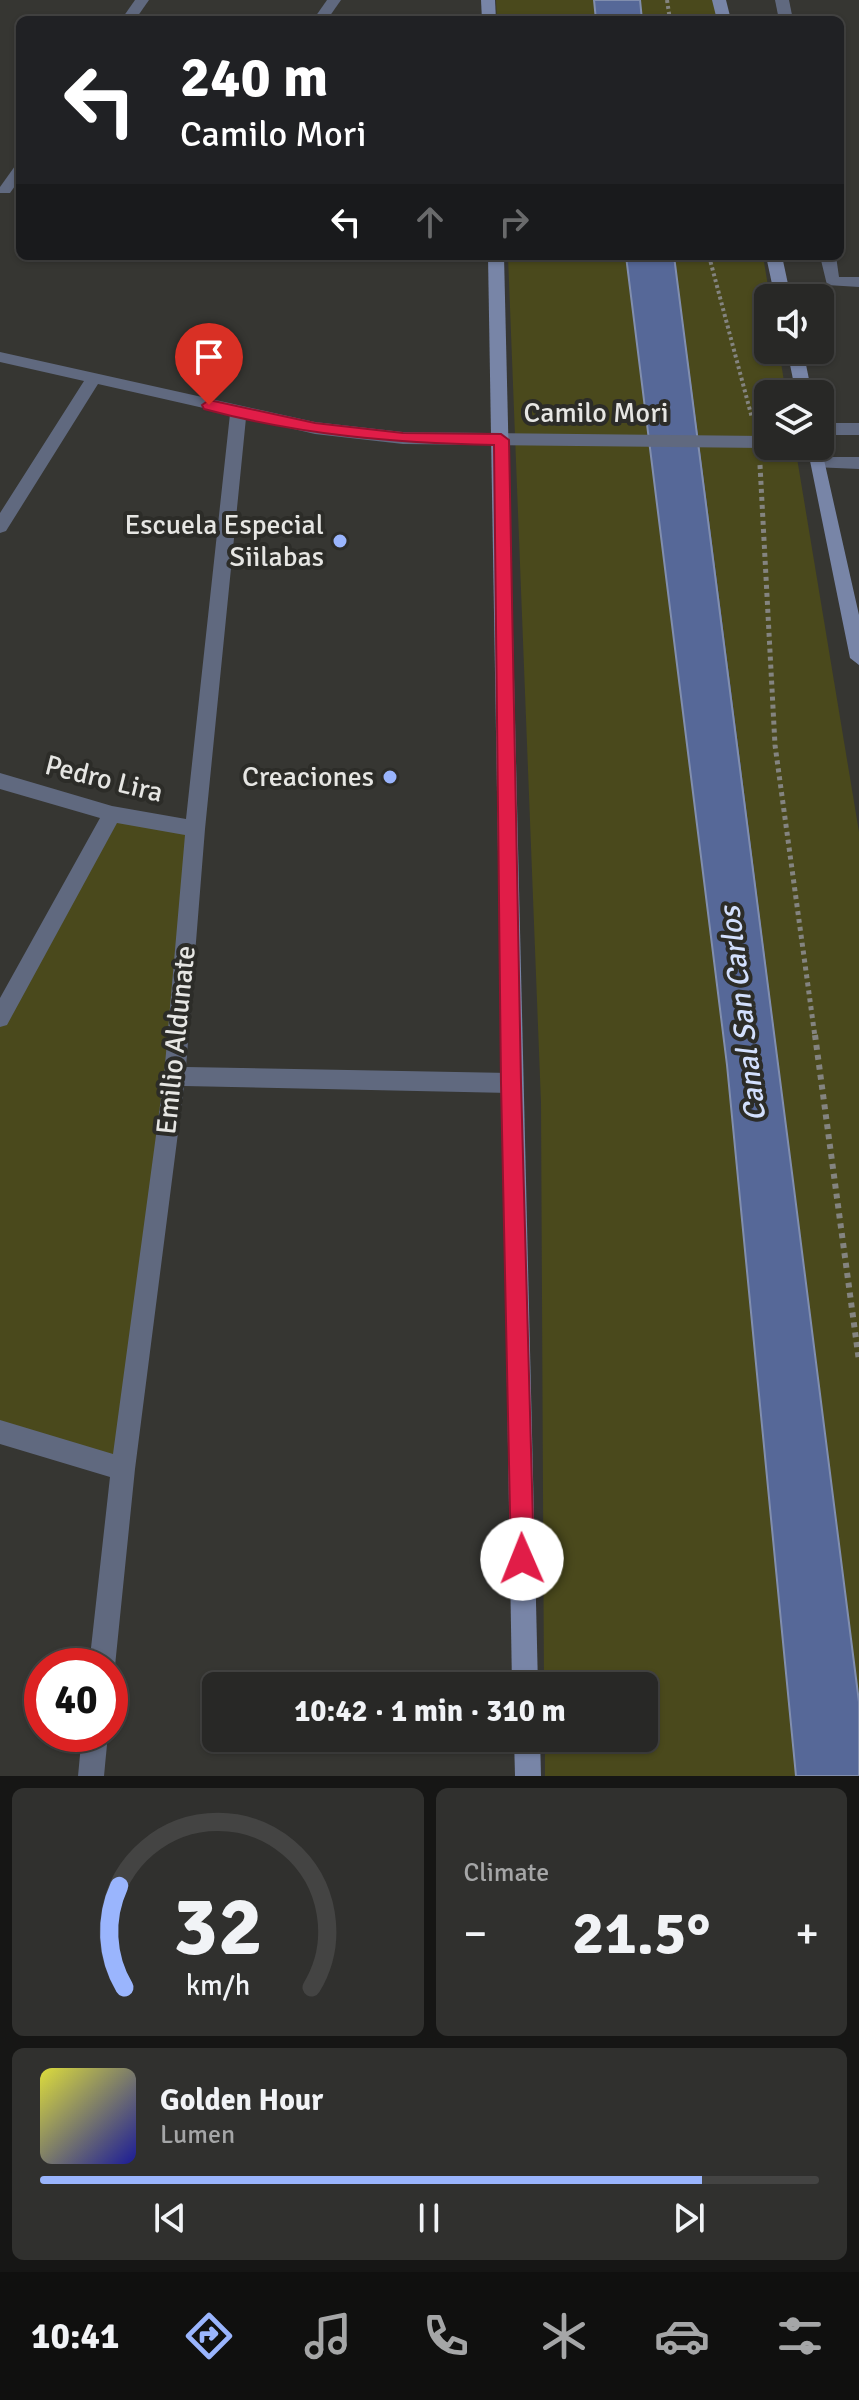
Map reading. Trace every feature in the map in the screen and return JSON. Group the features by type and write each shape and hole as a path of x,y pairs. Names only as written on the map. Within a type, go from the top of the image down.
{"street":[{"path":"496,260 525,1672"},
{"path":"775,260 780,284"},
{"path":"829,260 832,282 859,282"},
{"name":"Camilo Mori","path":"0,357 315,428 403,438 754,441"},
{"path":"0,527 94,378"},
{"name":"Emilio Aldunate","path":"104,1648 123,1469 175,1076 195,829 238,412"},
{"path":"834,429 859,429"},
{"path":"834,458 859,463"},
{"path":"818,460 859,658"},
{"name":"Pedro Lira","path":"0,781 112,814 195,829"},
{"path":"0,1018 112,814"},
{"path":"175,1076 511,1083"},
{"path":"0,1432 123,1469"},
{"path":"91,1776 93,1752"},
{"path":"527,1752 528,1776"}],"path":[{"path":"710,260 754,422"},
{"path":"760,460 775,745 859,1361"}],"shaded area":[{"path":"496,0 594,0 596,16 497,16"},
{"path":"640,0 717,0 719,16 642,16"},
{"path":"508,260 626,260 727,1065 796,1776 545,1776 545,1752 658,1752 658,1672 544,1672 541,1103"},
{"path":"675,260 764,260 768,284 754,284 754,364 781,364 784,380 754,380 754,460 797,460 859,832 859,1702"},
{"path":"112,814 195,829 123,1469 0,1432 0,1018"}],"water":[{"path":"594,0 640,0 642,16 596,16"},
{"name":"Canal San Carlos","path":"626,260 675,260 859,1702 859,1776 796,1776 727,1065"}],"place":[{"name":"Escuela Especial Siilabas","path":"340,541"},
{"name":"Creaciones","path":"390,777"}],"route":[{"path":"209,405 315,428 403,438 501,440 522,1559"}]}
